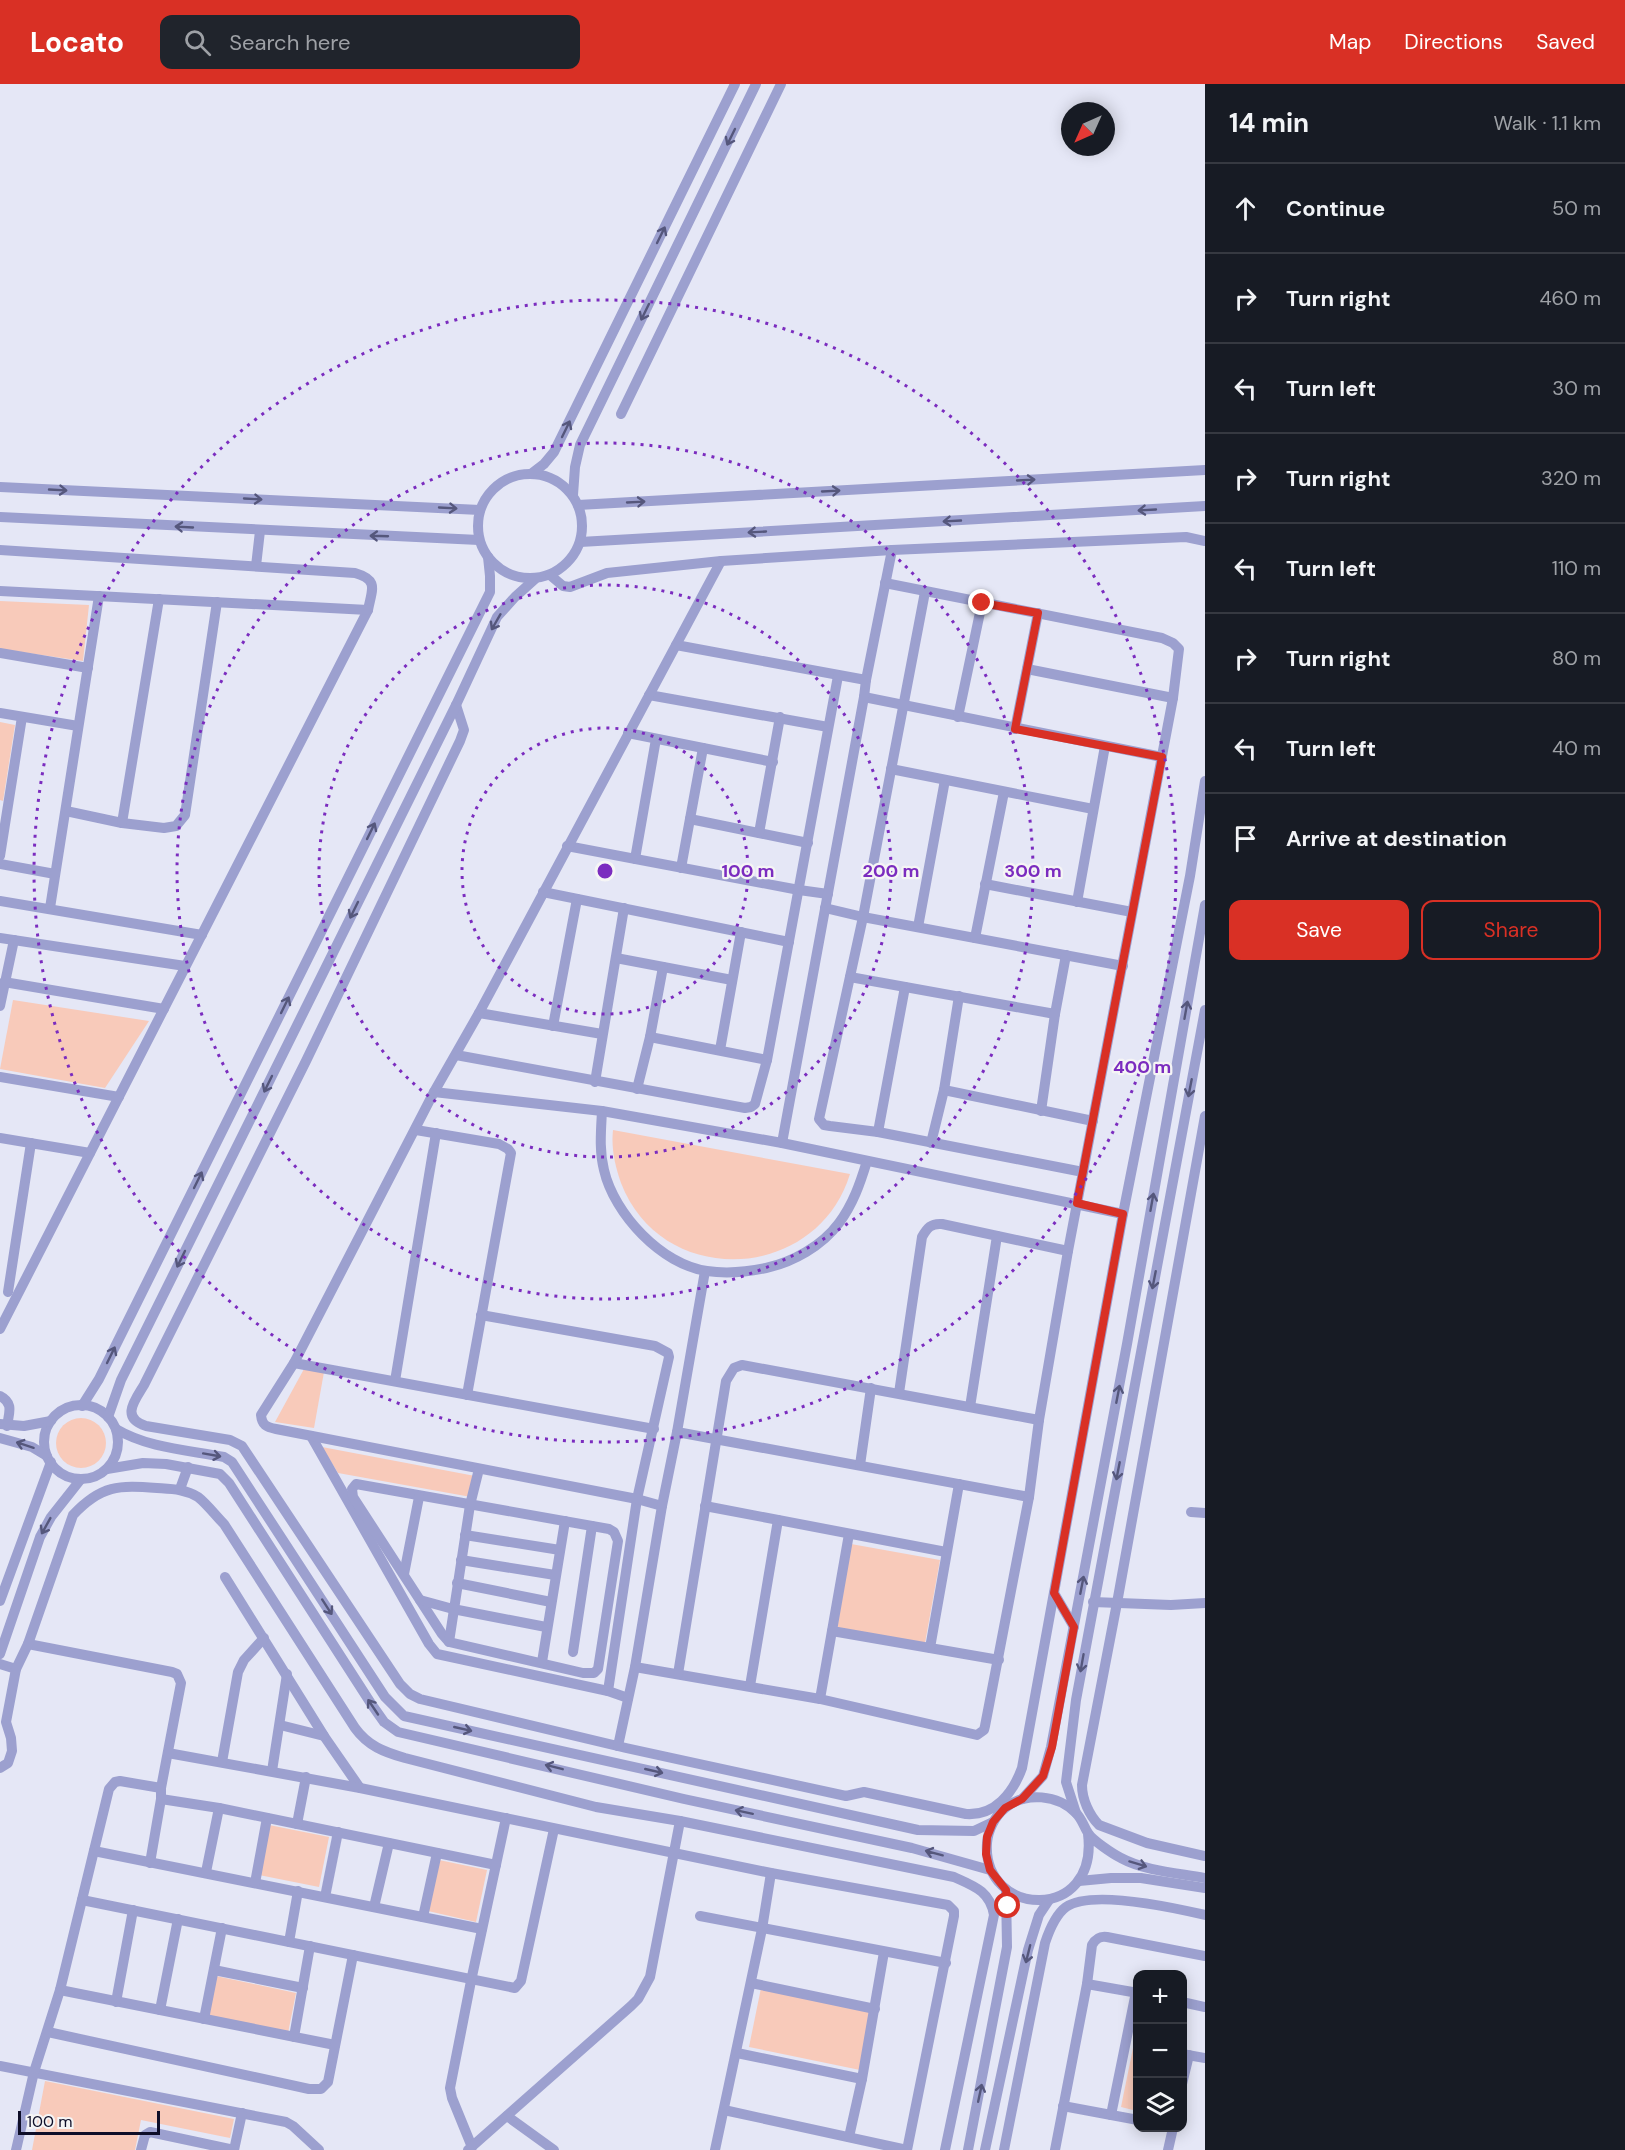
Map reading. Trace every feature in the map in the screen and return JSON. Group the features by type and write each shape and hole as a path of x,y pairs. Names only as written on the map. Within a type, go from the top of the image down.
{"street":[{"path":"531,474 554,452 735,84"},
{"path":"575,500 561,484 547,477 531,474 514,476 499,483 488,495 480,510 477,525 479,540 488,558 501,570 517,578 535,579 550,575 569,562 580,542 582,523 575,500 575,467 580,445 756,84"},
{"path":"621,414 781,84"},
{"path":"575,500 1205,470"},
{"path":"0,487 480,510"},
{"path":"580,542 1205,506"},
{"path":"0,517 479,540"},
{"path":"256,566 260,531"},
{"path":"550,575 563,586 570,587 607,573 721,561 892,550 1186,537 1205,541"},
{"path":"0,550 355,573 368,577 373,587 368,610 119,1097 90,1153 9,1292"},
{"path":"782,1143 866,680 892,550"},
{"path":"82,1406 99,1379 490,592 488,558"},
{"path":"662,1506 638,1499 276,1430 265,1426 261,1414 294,1363 434,1092 479,1013 721,561"},
{"path":"108,1417 121,1380 456,705 497,617 535,579"},
{"path":"634,1667 820,1699 977,1735 986,1726 1029,1497 1039,1420 1068,1251 1173,698 1179,649 1162,638 885,583"},
{"path":"0,591 368,610"},
{"path":"925,592 863,917 819,1119 824,1125 878,1132 1083,1172"},
{"path":"50,908 99,596"},
{"path":"122,823 159,599"},
{"path":"66,811 122,823 172,828 185,815 217,602"},
{"path":"958,717 982,603"},
{"path":"1015,729 1038,613"},
{"path":"676,645 866,680"},
{"path":"0,653 88,668"},
{"path":"1027,669 1173,698"},
{"path":"456,1055 595,1082 745,1108 751,1107 758,1098 767,1060 838,676"},
{"path":"649,695 828,727"},
{"path":"864,697 903,707 1162,757"},
{"path":"456,705 464,730 460,741 306,1061 132,1405 132,1417 141,1424 230,1440 242,1446 400,1684 410,1694 420,1699 618,1746 846,1796 864,1792 966,1814 979,1815 991,1810 1017,1782 1022,1768 1123,1214 1190,876 1205,781"},
{"path":"0,713 78,726"},
{"path":"0,856 4,806 22,717"},
{"path":"759,833 780,717"},
{"path":"628,733 773,762"},
{"path":"635,859 656,739"},
{"path":"1077,902 1105,746"},
{"path":"681,868 703,748"},
{"path":"891,769 1093,809"},
{"path":"918,927 945,780"},
{"path":"975,938 1004,792"},
{"path":"690,819 808,843"},
{"path":"567,846 828,894"},
{"path":"0,864 55,874"},
{"path":"985,884 1132,912"},
{"path":"543,892 789,942"},
{"path":"553,1026 577,899"},
{"path":"0,901 202,935"},
{"path":"1205,905 1052,1747 1043,1776 1022,1799 1005,1808 993,1822 987,1837 986,1854 990,1870 1006,1890 1020,1898 1034,1901 1050,1900 1066,1893 1079,1881 1087,1867 1090,1851 1088,1834 1076,1813 1066,1782 1076,1700 1205,1010"},
{"path":"595,1082 624,908"},
{"path":"825,908 1123,966"},
{"path":"720,1050 741,932"},
{"path":"0,938 186,966"},
{"path":"0,1006 14,940"},
{"path":"1041,1111 1066,955"},
{"path":"616,958 732,980"},
{"path":"637,1089 650,1037 663,967"},
{"path":"850,977 1055,1014"},
{"path":"4,982 164,1009"},
{"path":"878,1132 905,987"},
{"path":"931,1143 945,1090 959,996"},
{"path":"479,1013 602,1034"},
{"path":"650,1037 767,1060"},
{"path":"0,1077 119,1097"},
{"path":"945,1090 1093,1121"},
{"path":"434,1092 602,1111 782,1143 1123,1214"},
{"path":"602,1111 600,1142 604,1172 615,1200 632,1226 655,1246 681,1262 705,1271 746,1273 780,1265 812,1249 838,1225 857,1195 867,1161"},
{"path":"1205,1116 1082,1785 1085,1801 1094,1819 1105,1828 1147,1843 1205,1856"},
{"path":"416,1130 499,1144 511,1153 466,1395"},
{"path":"395,1381 436,1133"},
{"path":"0,1138 90,1153"},
{"path":"0,1329 9,1292 31,1143"},
{"path":"899,1393 922,1237 926,1229 935,1224 942,1224 1068,1251"},
{"path":"970,1407 997,1236"},
{"path":"618,1746 705,1271"},
{"path":"481,1315 655,1346 665,1350 669,1357 638,1499 608,1691"},
{"path":"294,1363 654,1429"},
{"path":"678,1674 726,1380 734,1368 742,1365 1039,1420"},
{"path":"860,1465 871,1388"},
{"path":"0,1396 8,1401 10,1406 3,1425 24,1426 51,1421 68,1408 82,1406 96,1409 108,1417 116,1429 118,1450 107,1469"},
{"path":"0,1601 49,1459 45,1442 51,1421"},
{"path":"116,1429 149,1444 224,1457 232,1462 385,1697 404,1716 918,1830 974,1831 993,1822"},
{"path":"182,1449 184,1432"},
{"path":"677,1432 1029,1497"},
{"path":"311,1436 429,1644 437,1654 608,1691 628,1698"},
{"path":"1,1441 32,1447 67,1476 81,1479 95,1477 107,1469 142,1463 188,1467 220,1474 229,1483 372,1706 384,1722 398,1732 684,1799 912,1848 990,1870"},
{"path":"180,1490 188,1467"},
{"path":"449,1642 470,1505 478,1469"},
{"path":"0,1654 40,1537 51,1517 81,1479"},
{"path":"356,1484 360,1484 418,1497 470,1505 609,1529 617,1536 598,1669 594,1673 583,1673 449,1642 353,1497 351,1489 356,1484"},
{"path":"930,1648 958,1484"},
{"path":"0,1768 8,1763 12,1751 6,1722 16,1669 28,1644 73,1515 96,1495 127,1485 180,1490 200,1498 224,1524 355,1728 365,1740 378,1749 596,1807 680,1821 954,1877 975,1886 987,1896 992,1903 994,1915 945,2150"},
{"path":"404,1574 418,1497"},
{"path":"705,1506 946,1552"},
{"path":"1191,1512 1205,1513"},
{"path":"750,1686 778,1520"},
{"path":"542,1662 565,1521"},
{"path":"573,1652 592,1526"},
{"path":"820,1699 849,1534"},
{"path":"465,1535 560,1550"},
{"path":"461,1560 555,1575"},
{"path":"225,1577 324,1736 360,1788"},
{"path":"457,1583 551,1602"},
{"path":"1054,1593 1074,1627"},
{"path":"420,1600 453,1609 546,1627"},
{"path":"1093,1602 1205,1604"},
{"path":"832,1631 999,1660"},
{"path":"222,1762 238,1672 244,1660 264,1638"},
{"path":"28,1644 177,1674 181,1683 150,1863"},
{"path":"0,1664 16,1669"},
{"path":"272,1771 287,1674"},
{"path":"280,1725 324,1736"},
{"path":"168,1753 306,1777 674,1854 948,1905 954,1911 946,1963 907,2150 724,2110"},
{"path":"297,1824 306,1777"},
{"path":"16,2150 34,2073 60,1990 111,1785 120,1781 219,1808 496,1865"},
{"path":"1022,1799 1041,1797 1060,1801 1076,1813"},
{"path":"206,1872 219,1808"},
{"path":"255,1882 267,1818"},
{"path":"506,1818 450,2088 470,2149 631,2006 646,1986 650,1977 680,1821"},
{"path":"82,1900 514,1988 521,1981 554,1829"},
{"path":"325,1897 338,1833"},
{"path":"1088,1834 1119,1857 1138,1865 1205,1878"},
{"path":"374,1907 389,1843"},
{"path":"94,1851 482,1929"},
{"path":"423,1917 437,1853"},
{"path":"715,2150 737,2053 771,1873"},
{"path":"1079,1881 1141,1878 1205,1888"},
{"path":"968,2150 1007,1947 1006,1890"},
{"path":"289,1942 298,1891"},
{"path":"1004,2150 1045,1943 1059,1914 1072,1904 1111,1899 1205,1915"},
{"path":"985,2150 1028,1950 1039,1915 1050,1900"},
{"path":"116,2002 134,1910"},
{"path":"700,1916 946,1963"},
{"path":"160,2010 178,1919"},
{"path":"204,2019 222,1928"},
{"path":"1057,2150 1094,1941 1102,1936 1205,1956"},
{"path":"294,2037 310,1946"},
{"path":"849,2137 862,2079 884,1952"},
{"path":"48,2032 321,2090 328,2082 353,1955"},
{"path":"214,1970 303,1988"},
{"path":"751,1983 875,2009"},
{"path":"1087,1984 1133,1992"},
{"path":"60,1990 335,2045"},
{"path":"1187,2003 1205,2007"},
{"path":"1111,2115 1132,2043 1134,2024"},
{"path":"737,2053 862,2079"},
{"path":"1187,2054 1205,2058"},
{"path":"0,2066 290,2123 319,2150"},
{"path":"1063,2106 1133,2119"},
{"path":"141,2150 144,2137 148,2132 191,2146 234,2150 242,2113"},
{"path":"507,2116 554,2150"},
{"path":"1168,2150 1172,2132"},
{"path":"962,2150 971,2138"}],"shaded area":[{"path":"0,601 89,605 83,661 0,649"},
{"path":"0,722 15,725 3,801 0,800"},
{"path":"13,1000 149,1021 105,1088 0,1069"},
{"path":"613,1130 850,1174 832,1210 806,1236 774,1253 738,1259 703,1256 669,1242 641,1218 619,1177 613,1150"},
{"path":"304,1369 324,1372 314,1428 275,1422"},
{"path":"81,1418 99,1425 106,1443 99,1461 81,1468 63,1461 56,1443 63,1425"},
{"path":"322,1447 475,1476 471,1497 338,1473"},
{"path":"851,1544 940,1560 925,1643 837,1629"},
{"path":"269,1825 329,1837 319,1887 259,1875"},
{"path":"439,1860 487,1870 476,1922 428,1911"},
{"path":"216,1976 296,1993 288,2033 208,2016"},
{"path":"761,1988 872,2011 860,2070 749,2047"},
{"path":"1133,2048 1133,2110 1121,2107"},
{"path":"45,2081 234,2119 230,2138 141,2120 135,2150 32,2150"}],"route":[{"path":"982,603 1038,613 1015,729 1162,757 1077,1203 1123,1214 1054,1593 1074,1627 1070,1654 1052,1747 1043,1776 1022,1799 1005,1808 993,1822 987,1837 986,1854 990,1870 1006,1890 1008,1906"}]}
